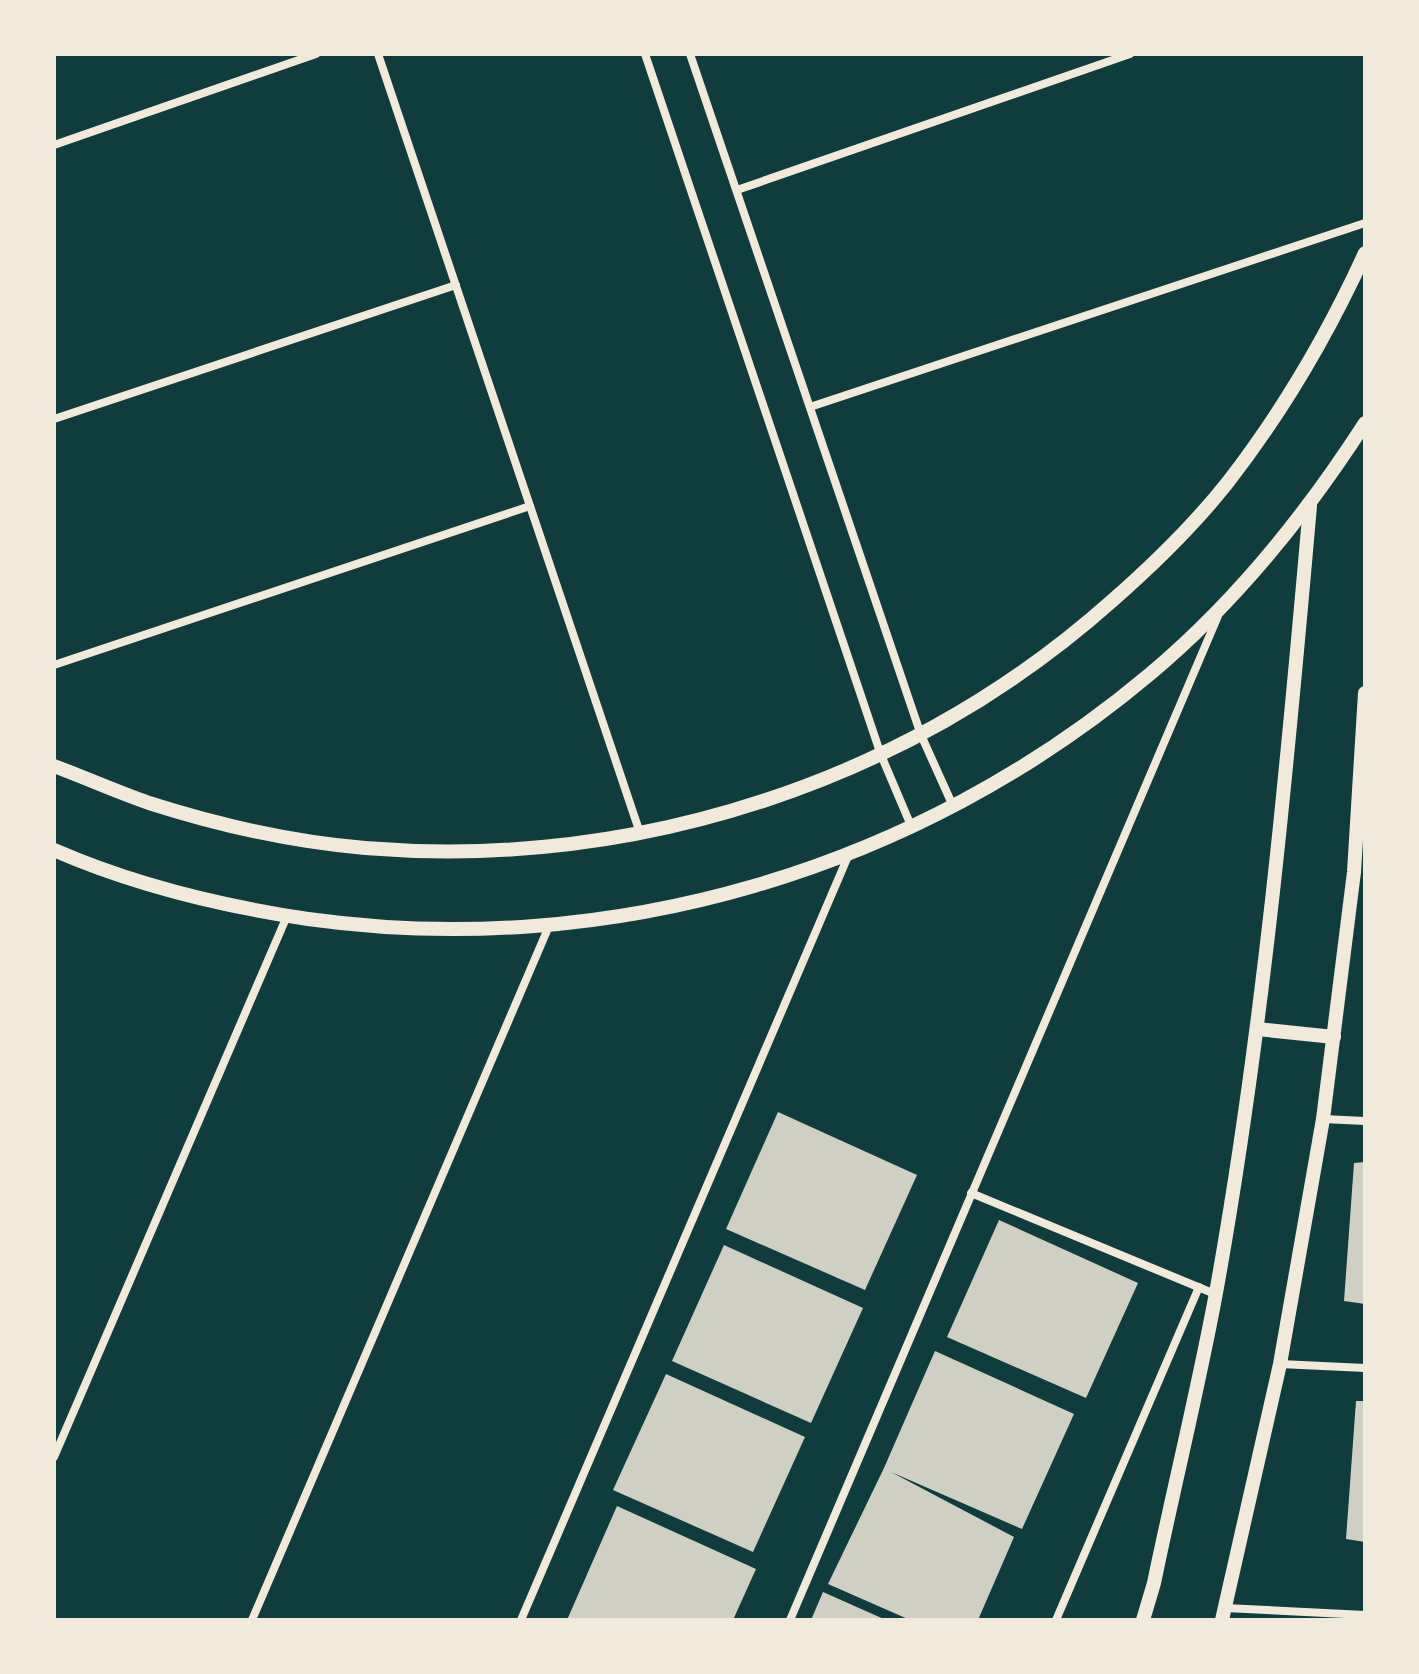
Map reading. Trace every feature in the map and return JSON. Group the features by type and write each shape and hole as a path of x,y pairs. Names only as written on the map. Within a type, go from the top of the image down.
{"street":[{"path":"54,145 316,54"},
{"path":"378,54 640,833"},
{"path":"645,54 881,755 912,828"},
{"path":"690,54 921,735 953,806"},
{"path":"737,190 1130,54"},
{"path":"810,407 1365,223"},
{"path":"54,766 149,803 255,831 363,848 472,852 581,844 689,824 792,793 881,755 986,698 1074,635 1155,564 1227,483 1290,396 1343,301 1365,253"},
{"path":"54,419 456,285"},
{"path":"54,850 167,890 260,912 354,925 450,930 549,926 640,914 733,894 849,854 912,828 997,784 1077,731 1152,672 1222,607 1310,506 1365,423"},
{"path":"54,665 530,506"},
{"path":"1143,1620 1154,1583 1215,1294 1257,1029 1287,769 1310,506"},
{"path":"790,1620 1222,607"},
{"path":"1365,693 1359,873 1323,1119 1280,1364 1223,1614 1365,1615"},
{"path":"521,1620 849,854"},
{"path":"54,1457 287,916"},
{"path":"252,1620 549,926"},
{"path":"1257,1029 1334,1037"},
{"path":"1323,1119 1365,1121"},
{"path":"971,1193 1215,1294"},
{"path":"1056,1620 1199,1287"},
{"path":"1280,1364 1365,1368"}],"building":[{"path":"778,1112 917,1175 865,1290 726,1229"},
{"path":"1365,1162 1365,1304 1344,1301 1354,1163"},
{"path":"999,1220 1138,1283 1086,1398 947,1337"},
{"path":"724,1245 863,1308 811,1423 672,1361"},
{"path":"935,1351 1074,1414 1022,1529 891,1472 1014,1537 978,1620 910,1620 828,1584 884,1468"},
{"path":"666,1374 805,1437 753,1552 613,1490"},
{"path":"1356,1401 1365,1401 1365,1542 1346,1539"},
{"path":"617,1506 756,1569 733,1620 567,1620"},
{"path":"823,1592 886,1620 811,1620"}]}
